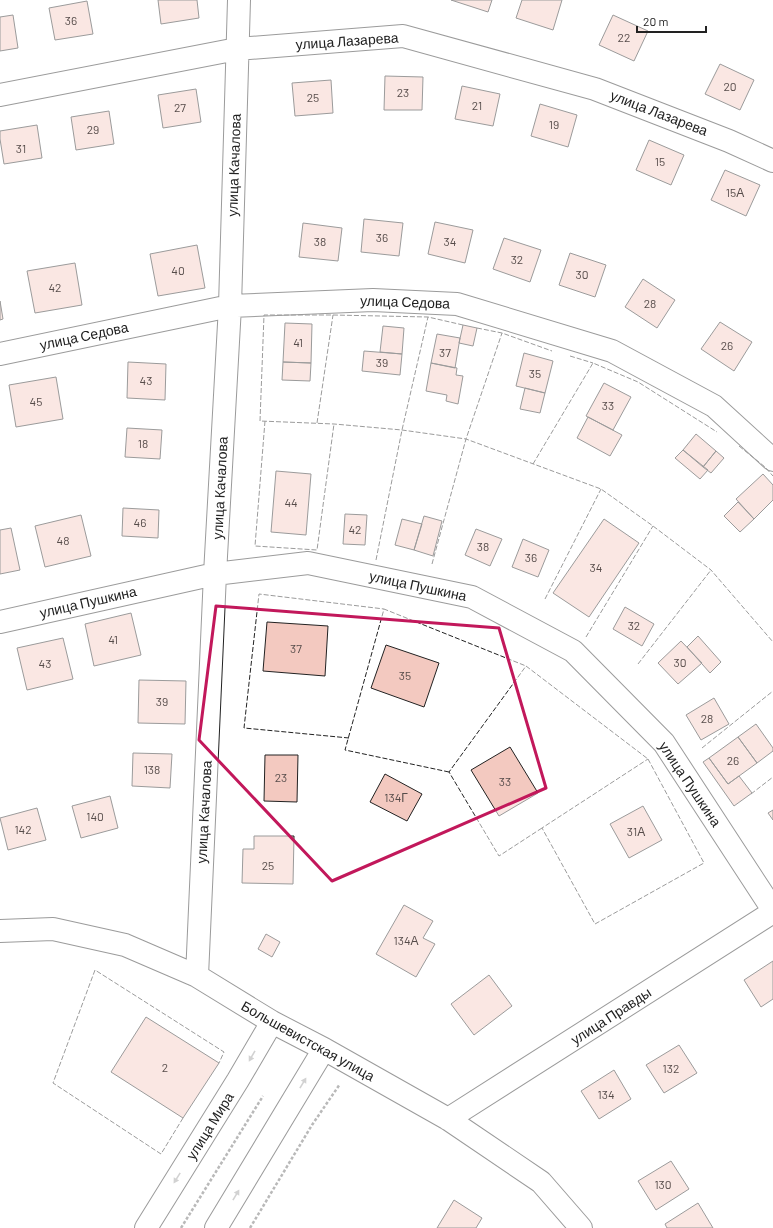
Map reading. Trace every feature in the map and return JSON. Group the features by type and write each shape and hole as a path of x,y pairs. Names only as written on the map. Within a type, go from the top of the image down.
{"street":[{"name":"улица Качалова","path":"197,976 215,574 230,306 237,49 240,0"},
{"name":"улица Лазарева","path":"0,95 237,49 402,36 595,88 729,141 773,161"},
{"name":"улица Седова","path":"0,354 230,306 373,300 457,304 612,351 714,406 773,460"},
{"name":"улица Пушкина","path":"0,622 215,574 308,563 472,597 573,651 664,743 773,911"},
{"name":"улица Правды","path":"448,1120 773,911"},
{"name":"Большевистская улица","path":"0,931 53,929 82,935 125,945 197,976 272,1022 324,1049 448,1120 541,1182 581,1228"},
{"name":"улица Мира","path":"146,1228 238,1080 272,1022"},
{"path":"216,1228 324,1049"}],"path":[{"path":"250,1228 312,1125 353,1066"},
{"path":"238,1080 287,1110"},
{"path":"181,1228 263,1096"}],"highlighted area":[{"path":"216,606 499,628 546,788 332,881 199,740"}],"building":[{"path":"158,0 197,0 199,18 161,24"},
{"path":"451,0 492,0 488,12"},
{"path":"522,0 562,0 553,30 516,18"},
{"path":"87,1 93,34 55,40 49,8"},
{"path":"13,15 18,48 0,51 0,17"},
{"path":"613,15 648,31 634,61 599,45"},
{"path":"720,64 754,80 740,110 705,94"},
{"path":"385,76 423,77 422,110 384,110"},
{"path":"331,80 333,113 295,116 292,83"},
{"path":"462,86 500,94 493,126 455,119"},
{"path":"196,89 201,122 163,128 158,95"},
{"path":"540,104 577,115 568,147 531,136"},
{"path":"109,111 114,144 76,150 71,117"},
{"path":"37,125 42,158 4,164 0,131"},
{"path":"649,140 684,155 671,185 636,170"},
{"path":"725,170 760,185 746,216 711,200"},
{"path":"364,219 403,223 399,256 361,252"},
{"path":"435,222 473,230 465,263 428,254"},
{"path":"303,223 342,228 338,261 299,257"},
{"path":"504,238 541,250 530,282 493,269"},
{"path":"197,245 205,288 158,296 150,254"},
{"path":"570,253 606,265 595,297 559,285"},
{"path":"75,263 82,305 35,313 27,271"},
{"path":"643,279 675,300 657,328 625,307"},
{"path":"0,301 3,319 0,320"},
{"path":"720,322 752,342 734,371 701,349"},
{"path":"285,323 312,324 311,363 283,362"},
{"path":"463,325 477,328 473,346 459,343"},
{"path":"383,326 404,328 402,354 380,352"},
{"path":"437,334 460,338 455,368 431,363"},
{"path":"364,351 402,354 400,375 362,371"},
{"path":"524,353 553,361 545,393 516,386"},
{"path":"128,362 166,364 165,400 127,398"},
{"path":"283,362 311,363 310,381 282,380"},
{"path":"431,363 457,368 456,375 463,376 458,404 446,401 447,395 426,391"},
{"path":"56,377 63,419 16,427 9,385"},
{"path":"604,383 631,397 613,430 586,416"},
{"path":"525,388 545,393 540,413 520,409"},
{"path":"588,417 622,435 610,456 577,438"},
{"path":"127,428 162,430 160,459 125,457"},
{"path":"696,434 716,451 703,467 683,450"},
{"path":"683,450 708,470 700,479 675,458"},
{"path":"716,451 724,458 711,473 703,467"},
{"path":"276,471 311,474 306,535 271,532"},
{"path":"763,474 773,485 773,500 754,519 736,499"},
{"path":"738,502 754,519 740,532 724,516"},
{"path":"123,508 159,510 158,538 122,536"},
{"path":"345,514 367,515 365,545 343,544"},
{"path":"81,515 91,556 45,567 35,526"},
{"path":"424,516 442,521 433,556 414,550"},
{"path":"402,519 422,524 414,550 395,545"},
{"path":"604,519 639,543 589,617 553,593"},
{"path":"11,528 20,570 0,574 0,530"},
{"path":"476,529 502,539 490,566 465,555"},
{"path":"523,539 549,550 538,577 512,567"},
{"path":"625,607 654,624 642,646 613,629"},
{"path":"131,613 141,655 94,666 85,624"},
{"path":"267,622 328,626 325,676 263,671"},
{"path":"698,636 721,662 710,673 687,647"},
{"path":"63,638 73,679 27,690 17,648"},
{"path":"681,641 702,663 678,684 658,663"},
{"path":"386,645 439,663 424,707 371,688"},
{"path":"139,680 186,681 185,724 138,723"},
{"path":"714,698 729,724 701,740 686,715"},
{"path":"756,724 773,748 773,751 757,763 738,737"},
{"path":"738,737 757,763 728,784 709,758"},
{"path":"510,747 538,793 499,816 471,770"},
{"path":"133,753 172,754 170,788 132,786"},
{"path":"265,755 298,755 297,802 264,801"},
{"path":"709,758 728,784 739,776 752,793 734,806 703,762"},
{"path":"385,774 422,794 407,821 370,802"},
{"path":"110,796 118,828 81,838 72,806"},
{"path":"643,806 662,840 629,858 610,824"},
{"path":"37,808 46,840 8,850 0,818"},
{"path":"773,810 773,820 768,813"},
{"path":"254,836 294,836 293,884 242,883 243,849 254,849"},
{"path":"404,905 433,921 423,938 435,944 416,977 376,954"},
{"path":"266,934 280,942 272,957 258,949"},
{"path":"773,961 773,999 761,1007 744,980"},
{"path":"489,975 512,1006 474,1035 451,1004"},
{"path":"146,1017 219,1063 183,1118 111,1072"},
{"path":"679,1045 697,1073 664,1093 646,1065"},
{"path":"614,1070 631,1099 599,1119 581,1091"},
{"path":"671,1161 689,1189 656,1210 638,1181"},
{"path":"454,1200 482,1218 476,1228 437,1228"},
{"path":"698,1203 713,1228 667,1228 665,1224"}],"fence":[{"path":"463,325 428,317 264,315 260,421 334,424 402,430 466,439 601,489 711,570 773,642"},
{"path":"317,423 333,315"},
{"path":"376,560 402,430 428,317"},
{"path":"477,328 502,333 552,351"},
{"path":"432,564 466,439 502,333"},
{"path":"570,356 593,363"},
{"path":"533,464 593,363 638,382 717,432"},
{"path":"265,421 255,546 317,550 334,424"},
{"path":"739,446 765,467 773,476"},
{"path":"545,599 601,489"},
{"path":"586,637 653,526"},
{"path":"638,664 711,570"},
{"path":"349,738 244,728 259,594 384,609"},
{"path":"449,772 345,750 384,609 526,666"},
{"path":"542,828 499,856 449,772 526,666 648,759"},
{"path":"702,748 773,691"},
{"path":"648,759 704,863 595,924 542,828 648,759"},
{"path":"751,794 773,777"},
{"path":"183,1118 161,1154 53,1083 95,970 224,1052 219,1063"}]}
